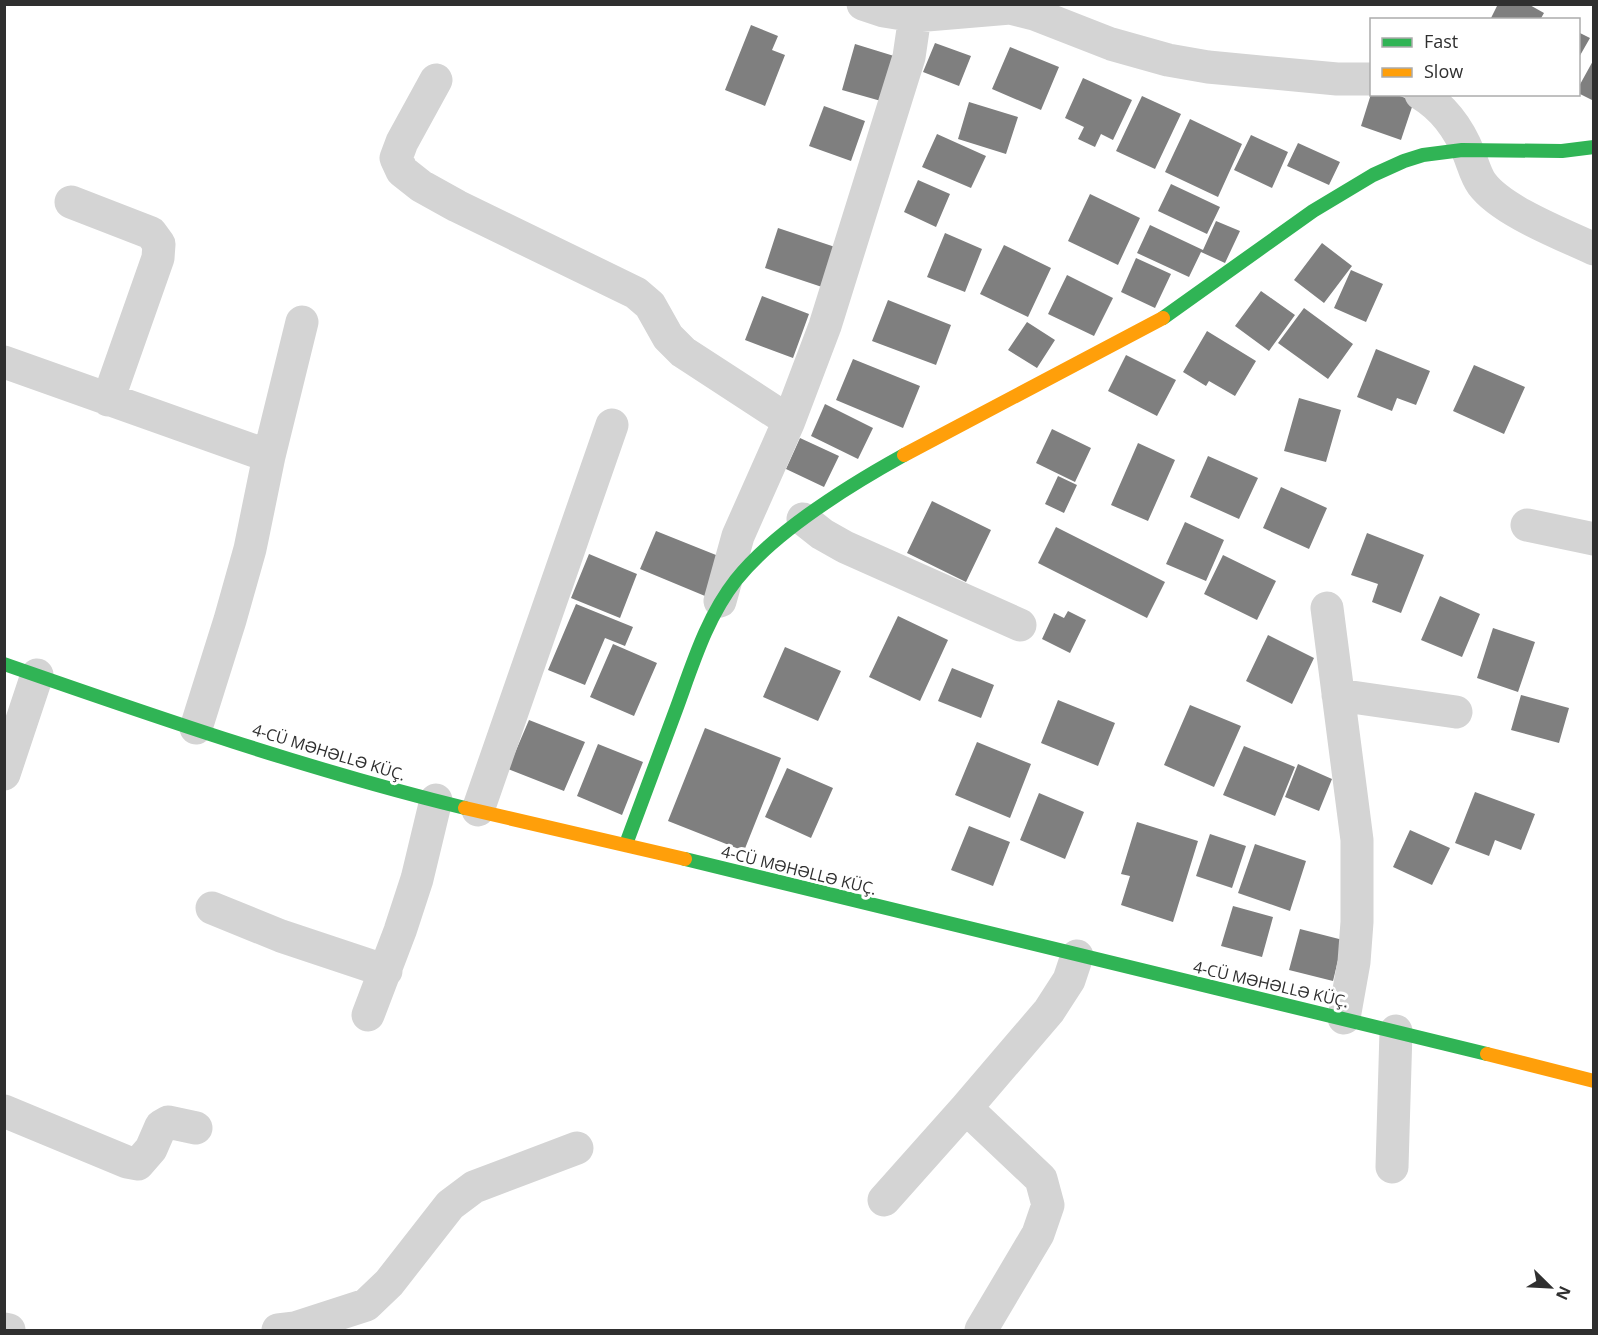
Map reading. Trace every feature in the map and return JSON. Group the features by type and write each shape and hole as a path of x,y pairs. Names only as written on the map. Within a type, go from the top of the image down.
{"street":[{"path":"863,4 884,11 915,16 1010,8 1034,14 1111,44 1178,62 1337,79 1370,79"},
{"path":"626,844 700,642 720,601 738,536 789,421 825,326 909,57 915,16"},
{"path":"436,80 396,158 402,171 421,186 457,206 636,293 650,305 668,337 683,352 789,421"},
{"path":"1424,96 1434,102 1452,122 1467,148 1480,182 1491,195 1513,210 1593,249"},
{"path":"720,601 738,577 765,550 803,519 848,488 927,441 1166,316 1330,199 1368,176 1407,159 1467,148 1563,151 1593,147"},
{"path":"71,202 151,232 159,244 158,258 108,400"},
{"path":"196,728 250,549 269,456 302,322"},
{"path":"4,362 269,456"},
{"path":"478,810 612,425"},
{"path":"803,519 822,534 845,547 1020,625"},
{"path":"1527,525 1593,539"},
{"path":"1327,608 1357,840 1355,952 1344,1018"},
{"name":"4-CÜ MƏHƏLLƏ KÜÇ.","path":"4,664 196,728 355,778 436,800 626,844 1077,956 1344,1018 1593,1081"},
{"path":"4,774 37,675"},
{"path":"1338,694 1456,712"},
{"path":"368,1015 386,971 417,879 436,800"},
{"path":"212,908 281,936 386,971"},
{"path":"884,1200 1049,1011 1069,980 1077,956"},
{"path":"1392,1167 1396,1031"},
{"path":"966,1108 1041,1179 1048,1205 1038,1234 981,1330"},
{"path":"4,1111 127,1162 138,1164 151,1149 160,1126 168,1122 196,1128"},
{"path":"278,1330 295,1329 366,1305 389,1283 450,1205 474,1187 577,1148"},
{"path":"4,1329 9,1330"}],"building":[{"path":"1498,4 1528,4 1544,13 1541,18 1491,18"},
{"path":"751,25 778,36 772,50 785,55 765,106 725,90"},
{"path":"1580,33 1590,38 1580,56"},
{"path":"935,43 971,56 959,86 923,72"},
{"path":"855,44 894,56 881,101 842,90"},
{"path":"1010,47 1059,67 1041,110 992,89"},
{"path":"1594,59 1594,101 1580,94 1580,84"},
{"path":"1083,78 1132,100 1113,140 1101,134 1095,147 1078,139 1084,127 1065,118"},
{"path":"1142,96 1181,114 1155,169 1116,151"},
{"path":"1370,96 1400,96 1414,101 1401,140 1361,126"},
{"path":"969,102 1018,117 1006,154 958,139"},
{"path":"824,106 865,121 851,161 809,146"},
{"path":"1190,119 1242,144 1218,197 1165,172"},
{"path":"937,134 986,156 971,188 922,167"},
{"path":"1251,135 1288,152 1272,188 1234,170"},
{"path":"1298,143 1340,162 1329,185 1287,166"},
{"path":"918,180 950,194 936,227 904,212"},
{"path":"1171,184 1220,207 1207,234 1158,211"},
{"path":"1090,194 1140,218 1118,265 1068,241"},
{"path":"1216,221 1240,231 1225,263 1201,252 1189,277 1137,253 1150,225 1203,250"},
{"path":"778,228 838,248 825,288 765,268"},
{"path":"945,233 982,249 965,292 927,277"},
{"path":"1322,243 1352,266 1324,303 1294,280"},
{"path":"1004,245 1051,268 1028,317 980,294"},
{"path":"1136,258 1171,274 1155,308 1121,292"},
{"path":"1351,270 1383,284 1366,322 1334,308"},
{"path":"1067,275 1113,298 1094,336 1048,314"},
{"path":"1261,291 1295,315 1269,351 1235,326"},
{"path":"762,296 809,314 793,358 745,340"},
{"path":"888,300 951,325 936,365 872,341"},
{"path":"1304,308 1353,344 1328,379 1278,343"},
{"path":"1027,322 1055,340 1037,368 1008,350"},
{"path":"1207,331 1256,361 1235,396 1209,381 1206,386 1183,372"},
{"path":"1376,349 1430,371 1416,405 1397,398 1392,411 1357,397"},
{"path":"1126,355 1176,380 1157,416 1108,391"},
{"path":"853,359 920,386 903,428 836,400"},
{"path":"1474,365 1525,387 1504,434 1453,411"},
{"path":"1299,398 1341,410 1326,462 1284,451"},
{"path":"825,404 873,428 858,459 811,436"},
{"path":"1052,429 1091,448 1075,482 1036,463"},
{"path":"800,438 839,456 824,487 786,469"},
{"path":"1138,443 1175,460 1148,521 1111,505"},
{"path":"1208,456 1258,478 1239,519 1190,497"},
{"path":"1058,476 1077,485 1064,513 1045,504"},
{"path":"1281,487 1327,508 1309,549 1263,528"},
{"path":"932,501 991,530 966,582 907,553"},
{"path":"1185,522 1224,540 1206,581 1166,564"},
{"path":"1056,527 1165,582 1147,618 1038,563"},
{"path":"656,531 721,557 705,596 640,569"},
{"path":"1367,533 1424,555 1401,613 1372,602 1378,584 1351,575"},
{"path":"589,554 637,574 620,618 571,598"},
{"path":"1223,555 1276,581 1257,620 1204,594"},
{"path":"1440,596 1480,614 1462,657 1421,640"},
{"path":"576,604 633,627 625,646 605,638 585,685 548,670"},
{"path":"1068,611 1086,620 1070,653 1042,639 1054,613 1064,618"},
{"path":"898,616 948,640 920,701 869,677"},
{"path":"1493,628 1535,642 1518,692 1477,678"},
{"path":"1268,635 1314,658 1292,704 1246,681"},
{"path":"613,644 657,663 634,716 590,697"},
{"path":"785,647 841,671 818,721 763,697"},
{"path":"952,668 994,685 981,718 938,701"},
{"path":"1521,695 1569,708 1559,743 1511,730"},
{"path":"1058,700 1115,723 1098,766 1041,743"},
{"path":"1190,705 1241,726 1214,787 1164,765"},
{"path":"529,720 585,742 564,791 508,769"},
{"path":"705,728 781,758 744,851 668,821"},
{"path":"977,742 1031,764 1010,818 955,795"},
{"path":"598,744 643,762 622,815 577,796"},
{"path":"1244,746 1295,767 1275,816 1223,795"},
{"path":"1298,764 1332,779 1319,811 1285,797"},
{"path":"787,768 833,788 811,838 765,817"},
{"path":"1475,792 1535,814 1521,850 1495,840 1489,856 1455,843"},
{"path":"1039,793 1084,812 1065,859 1020,840"},
{"path":"1137,822 1198,841 1173,922 1121,905 1130,876 1121,874"},
{"path":"969,826 1010,842 993,886 951,870"},
{"path":"1410,830 1450,848 1432,885 1393,867"},
{"path":"1210,834 1246,846 1232,888 1196,876"},
{"path":"1255,844 1306,861 1290,911 1238,893"},
{"path":"1233,906 1273,917 1262,957 1221,946"},
{"path":"1300,929 1343,940 1333,981 1289,970"}],"traffic: fast":[{"path":"1163,318 1313,211 1373,175 1404,161 1423,155 1462,150 1562,151 1594,147"},
{"path":"626,844 695,657 717,609 736,580 771,544 814,510 904,455"},
{"path":"4,664 291,760 465,808"},
{"path":"685,859 1487,1054"}],"traffic: slow":[{"path":"904,455 1163,318"},
{"path":"465,808 685,859"},
{"path":"1487,1054 1594,1081"}]}
